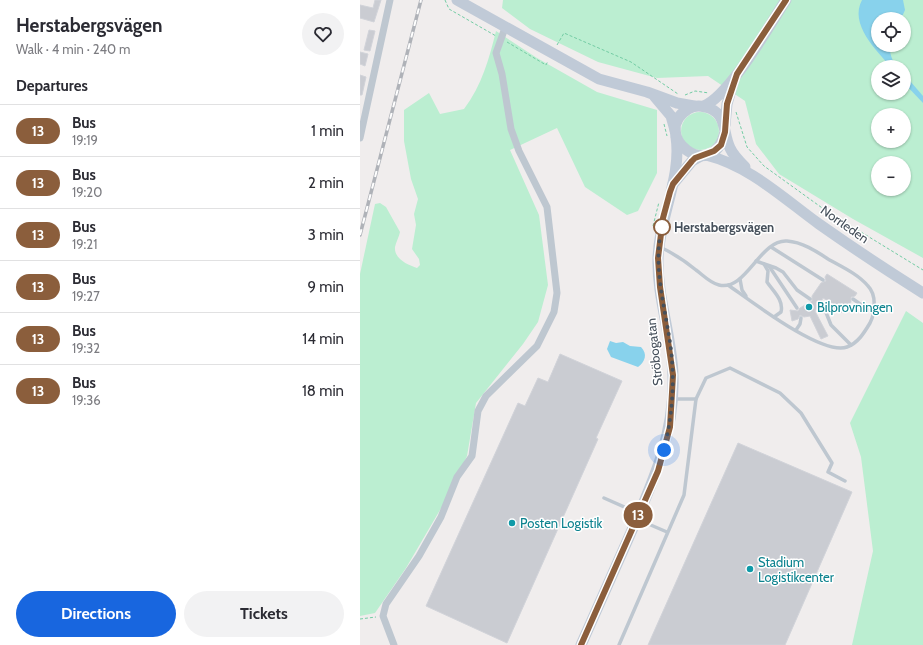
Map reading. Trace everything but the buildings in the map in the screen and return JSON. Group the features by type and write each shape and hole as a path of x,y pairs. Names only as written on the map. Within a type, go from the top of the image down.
{"street":[{"path":"360,138 390,0"},
{"path":"457,0 599,79 677,103 699,106 716,112 723,120 732,152 753,175"},
{"path":"673,135 681,115 717,98 737,74 786,0"},
{"path":"394,645 382,616 390,597 419,556 440,517 457,477 472,456 476,420 481,403 486,396 537,346 547,328 557,300 557,286 547,208 522,158 511,129 502,74 496,53 505,28"},
{"path":"704,155 714,151 721,145 725,129 727,104 737,74"},
{"path":"653,95 669,112 673,135 680,145 688,152 730,163 753,175"},
{"name":"Ströbogatan","path":"581,645 660,464 670,427 673,375 660,287 660,247 663,218 673,184 677,157 673,135"},
{"name":"Ströbogatan","path":"673,184 692,161 704,155"},
{"name":"Norrleden","path":"753,175 826,229 923,293"}],"lane":[{"path":"660,247 681,259 710,280 719,285 728,285 740,279 771,247 785,241 796,242 812,249 861,279 870,287 874,301 873,313 864,332 851,345 835,348 823,345 796,330 774,317 728,285"},
{"path":"771,247 823,280"},
{"path":"756,261 783,272 797,290 810,299"},
{"path":"764,264 772,269 797,308"},
{"path":"764,264 768,271 767,282 782,306 780,312 774,317"},
{"path":"740,279 742,290 748,299"},
{"path":"853,299 873,313"},
{"path":"819,305 824,310 831,325 847,339 851,345"},
{"path":"796,330 800,324 801,318"},
{"path":"619,645 684,495 696,399 706,378 730,368 780,392 800,413 832,463 828,472 845,481"},
{"path":"672,399 696,399"},
{"path":"604,498 667,532"}],"path":[{"path":"677,103 688,93 695,91 705,92 717,98"},
{"path":"727,104 736,112 747,148 764,166 825,210 923,270"},
{"path":"669,112 664,119 664,126 673,135"},
{"path":"653,228 660,199"},
{"path":"360,619 382,616"}],"green space":[{"path":"503,0 923,0 923,258 853,219 779,174 756,144 745,101 708,76 657,78 598,62 530,29 502,8"},
{"path":"496,31 537,58 597,92 657,110 657,173 638,211 627,215 585,187 557,128 510,150 539,215 548,285 538,322 523,344 476,403 467,456 447,498 406,568 375,613 360,616 360,274 375,204 380,203 386,207 400,232 395,247 397,255 402,261 417,268 420,265 419,259 412,249 416,225 414,214 418,199 411,179 404,141 404,110 429,93 440,114 464,109 476,91 488,62"},
{"path":"696,112 704,112 711,115 716,120 719,131 716,142 711,147 704,150 696,150 689,147 684,142 681,135 681,127 684,120 689,115"},
{"path":"906,311 923,323 923,645 852,645 873,551 861,457 850,423"}],"water":[{"path":"862,0 903,0 905,10 904,12 871,12 871,44 862,27 859,18 859,9"},
{"path":"877,52 891,52 893,60 884,60"},
{"path":"911,82 923,96 923,103 911,90"},
{"path":"610,341 616,343 623,342 630,346 641,347 645,358 638,367 611,357 607,349"}],"railway":[{"path":"360,235 421,0"}],"bus line":[{"name":"13","path":"581,645 658,471 670,427 673,375 660,287 658,258 663,218 670,192 673,184 695,158 706,155 721,145 725,132 727,104 737,74 786,0"}],"place":[{"name":"Herstabergsvägen","path":"662,227"},
{"name":"Bilprovningen","path":"809,307"},
{"name":"Posten Logistik","path":"512,523"},
{"name":"Stadium Logistikcenter","path":"750,569"}],"route":[{"path":"662,227 658,258 660,287 673,375 670,427 664,450"}]}
